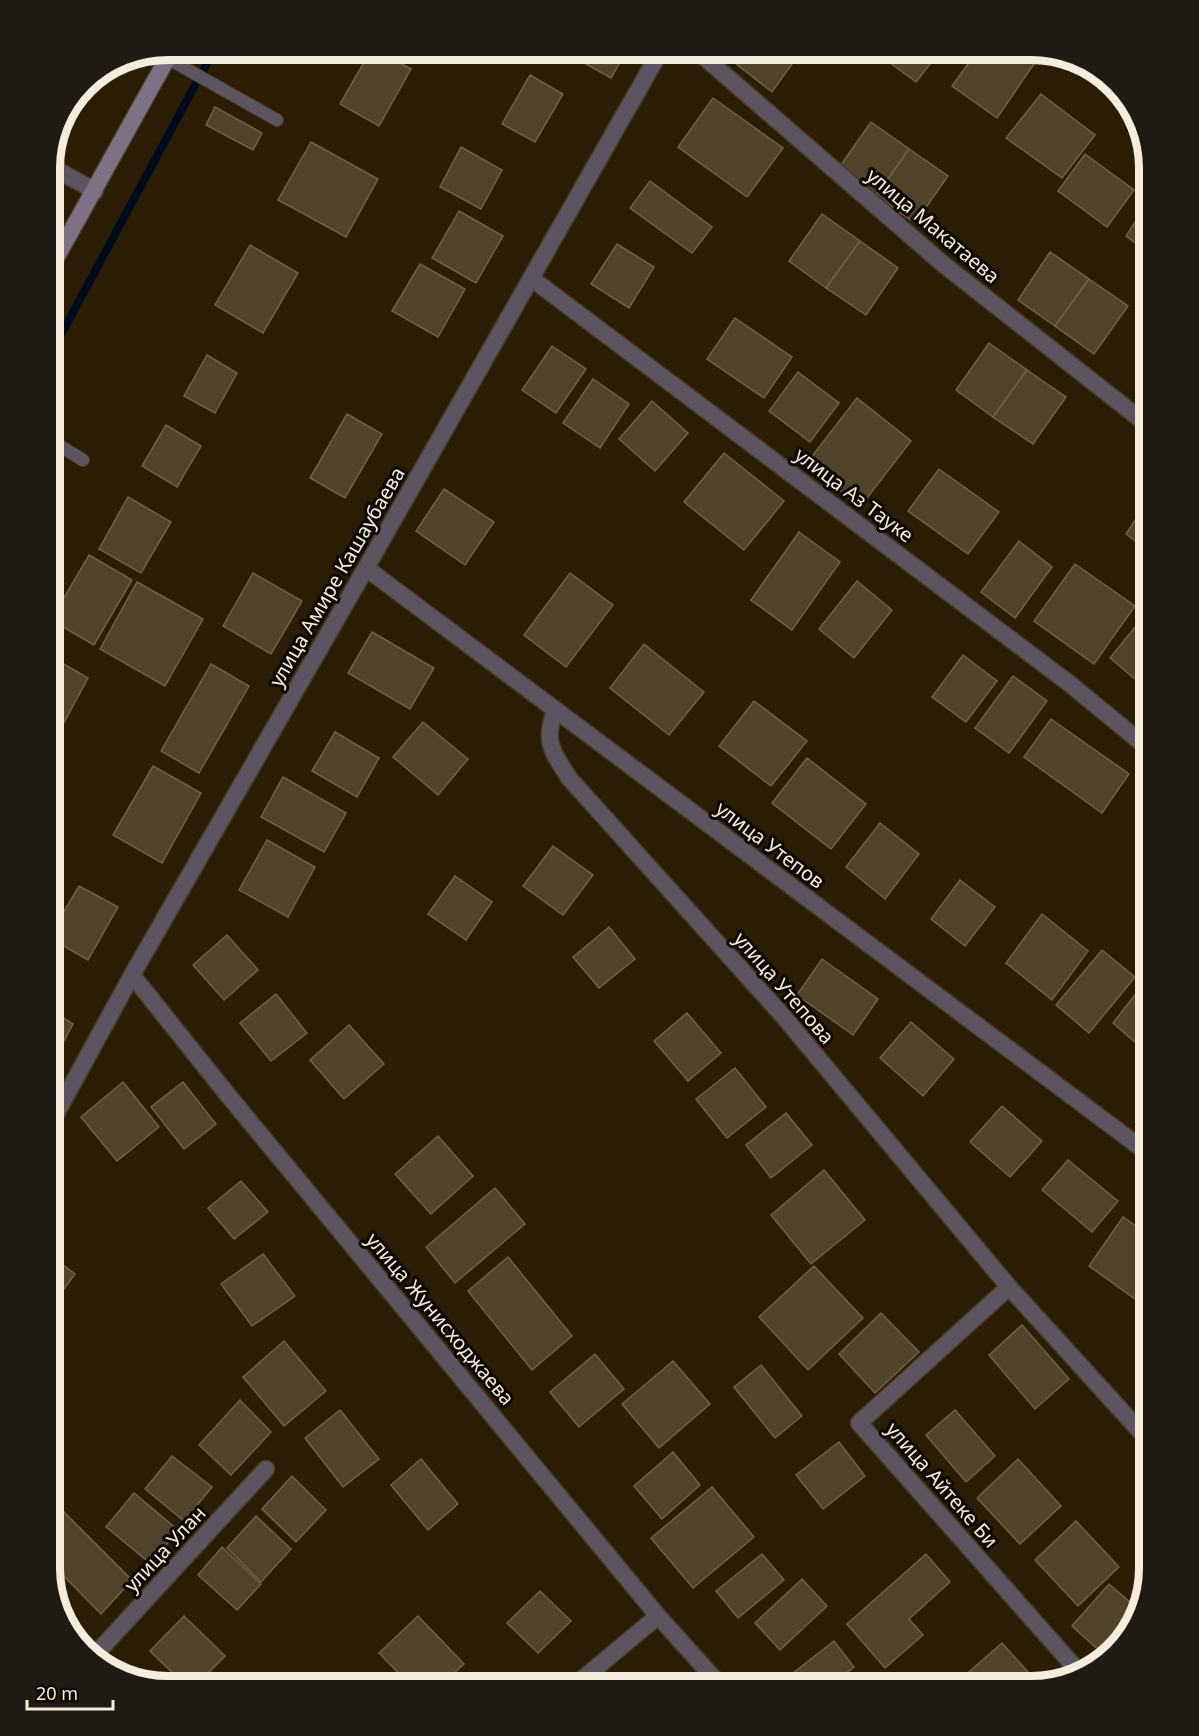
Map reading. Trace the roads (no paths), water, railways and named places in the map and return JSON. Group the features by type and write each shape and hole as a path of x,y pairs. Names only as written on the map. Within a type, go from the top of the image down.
{"main road":[{"path":"60,252 167,60"}],"street":[{"name":"улица Амире Кашаубаева","path":"60,1107 132,975 655,60"},
{"name":"улица Макатаева","path":"708,60 943,264 1139,418"},
{"path":"60,172 95,191"},
{"name":"улица Аз Тауке","path":"531,278 1060,676 1139,741"},
{"name":"улица Утепов","path":"366,568 1139,1148"},
{"name":"улица Утепова","path":"555,711 549,727 550,748 570,778 783,1016 1009,1287"},
{"name":"улица Жунисходжаева","path":"132,975 227,1094 658,1616 712,1676"},
{"path":"1009,1287 1139,1430"},
{"name":"улица Айтеке Би","path":"1009,1287 859,1423 1075,1667"},
{"name":"улица Улан","path":"99,1651 266,1469"},
{"path":"586,1676 658,1616"}],"lane":[{"path":"180,60 277,120"},
{"path":"60,446 83,460"}],"waterway":[{"path":"60,336 209,60"}]}
